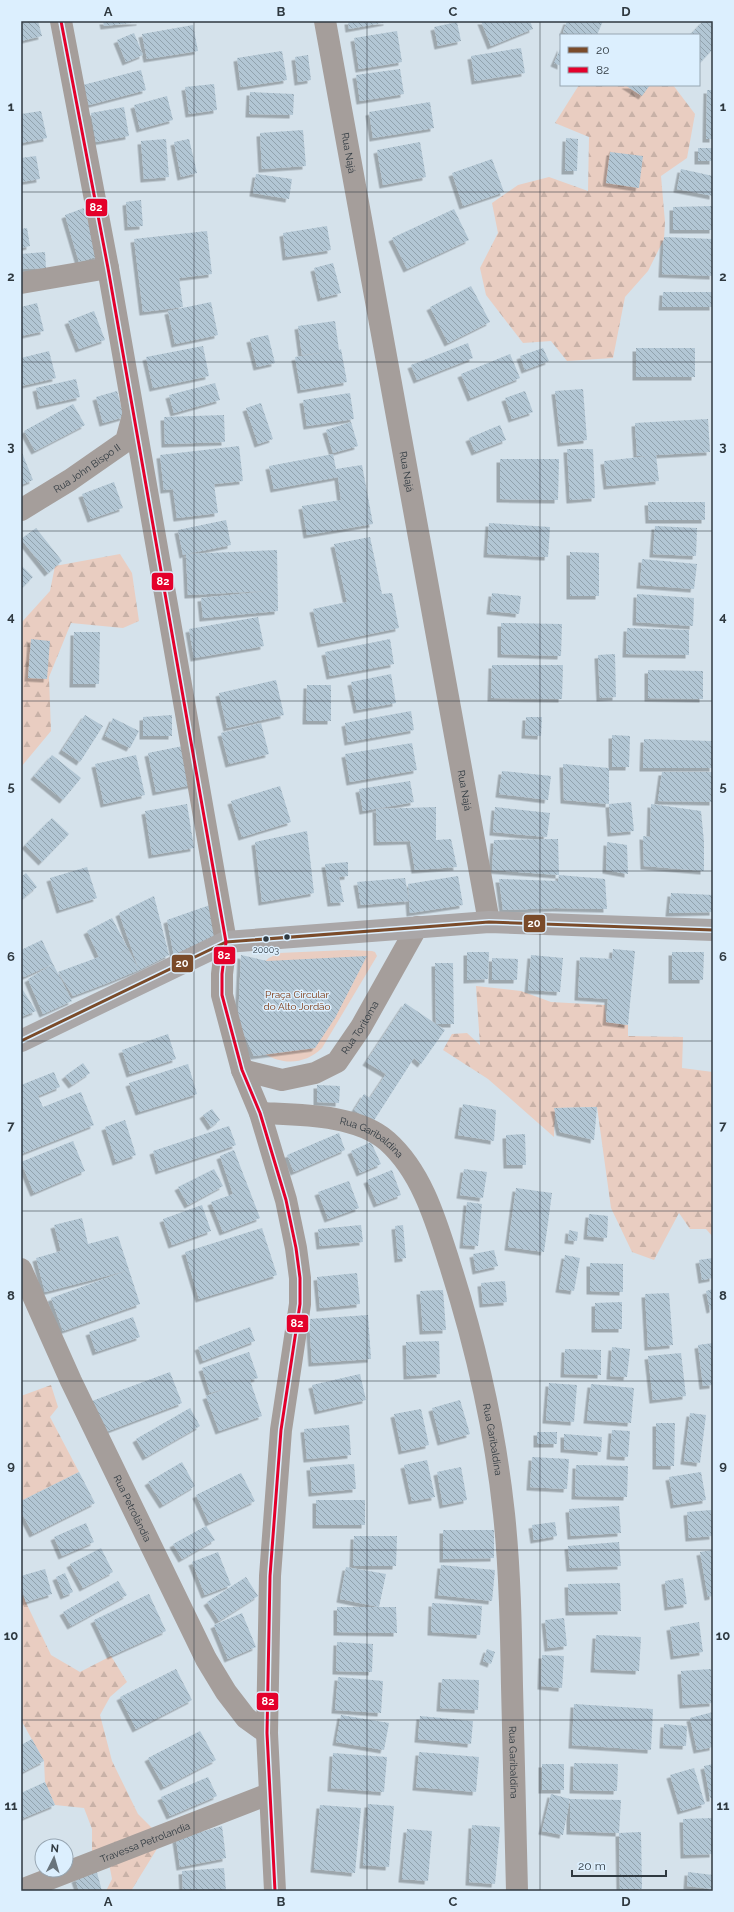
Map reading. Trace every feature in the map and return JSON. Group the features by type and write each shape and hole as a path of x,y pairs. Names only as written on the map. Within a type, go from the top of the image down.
{"street":[{"path":"61,21 134,412 226,942 222,974 222,995 242,1070 260,1113 286,1200 296,1248 300,1278 300,1304 281,1430 270,1576 267,1733 275,1891"},
{"name":"Rua Najá","path":"325,21 489,922"},
{"path":"21,283 108,268"},
{"name":"Rua John Bispo II","path":"21,510 70,480 126,440 134,412"},
{"path":"21,1041 226,942 489,922 713,930"},
{"name":"Rua Toritoma","path":"242,1070 282,1080 315,1073 337,1062 361,1027 417,927"},
{"name":"Rua Garibaldina","path":"260,1113 336,1118 365,1129 385,1139 402,1156 413,1170 436,1223 466,1317 488,1409 504,1513 510,1591 517,1891"},
{"name":"Rua Petrolândia","path":"21,1269 71,1381 206,1659 226,1692 246,1718 267,1733"},
{"name":"Travessa Petrolandia","path":"21,1890 269,1794"}],"green space":[{"path":"578,86 674,86 695,114 687,158 661,176 665,222 664,239 648,271 625,297 613,358 567,361 551,341 523,343 486,295 480,268 498,233 492,203 518,185 549,177 588,191 589,137 555,123"},
{"path":"120,554 132,573 139,621 123,628 71,623 49,677 51,731 21,767 21,623 50,591 55,566"},
{"name":"Praça Circular do Alto Jordão","path":"347,950 372,951 375,952 377,956 322,1048 309,1057 294,1061 279,1060 263,1053 261,965 269,958 279,953"},
{"path":"476,986 521,991 551,1002 605,1005 606,1022 628,1025 628,1036 683,1037 682,1068 713,1072 713,1237 706,1229 690,1229 679,1213 654,1260 632,1252 611,1208 597,1107 555,1108 554,1137 488,1079 443,1050 452,1034 467,1033 480,1045"},
{"path":"51,1385 58,1407 50,1417 79,1472 21,1501 21,1396"},
{"path":"21,1592 51,1655 80,1672 111,1656 127,1682 110,1697 100,1715 112,1761 138,1814 163,1839 131,1891 106,1891 112,1879 108,1858 92,1857 92,1829 84,1808 55,1805 45,1782 44,1761 21,1720"}],"building":[{"path":"21,21 38,21 42,36 21,41"},
{"path":"103,21 140,21 140,22 104,26"},
{"path":"348,21 387,21 387,22 349,29"},
{"path":"481,21 530,21 533,29 491,46"},
{"path":"567,21 603,21 597,34 568,34 563,32"},
{"path":"703,21 713,21 713,49 700,63 700,34 691,34"},
{"path":"457,22 461,41 438,46 434,27"},
{"path":"193,25 198,51 147,59 142,34"},
{"path":"397,31 402,62 359,69 354,38"},
{"path":"134,33 143,55 126,62 117,40"},
{"path":"521,48 525,73 475,81 471,56"},
{"path":"560,49 560,66 554,63"},
{"path":"282,51 287,80 241,87 237,58"},
{"path":"308,55 311,80 298,82 295,57"},
{"path":"400,69 404,94 360,101 356,75"},
{"path":"141,70 146,90 89,105 83,85"},
{"path":"214,84 217,110 189,114 185,87"},
{"path":"627,86 649,86 642,96"},
{"path":"707,90 713,90 713,139 706,139"},
{"path":"250,92 294,94 293,115 249,114"},
{"path":"167,96 173,120 140,129 134,105"},
{"path":"430,102 434,128 373,138 369,112"},
{"path":"124,107 129,136 96,142 91,113"},
{"path":"41,111 47,138 21,143 21,114"},
{"path":"303,130 306,166 262,169 260,133"},
{"path":"566,138 578,139 577,171 565,171"},
{"path":"166,139 169,177 144,179 141,141"},
{"path":"189,139 197,173 181,177 174,142"},
{"path":"420,142 426,177 383,185 377,150"},
{"path":"698,148 713,148 713,161 698,161"},
{"path":"610,152 643,156 639,188 606,183"},
{"path":"36,156 40,179 21,182 21,158"},
{"path":"492,159 504,192 463,206 452,173"},
{"path":"681,169 713,176 713,196 677,189"},
{"path":"256,174 292,179 289,199 253,193"},
{"path":"141,200 143,226 128,227 126,202"},
{"path":"713,206 713,230 673,230 673,207"},
{"path":"84,208 99,256 79,262 65,215"},
{"path":"454,209 469,240 407,269 392,238"},
{"path":"327,226 331,250 286,257 283,233"},
{"path":"27,228 30,246 21,248 21,229"},
{"path":"207,231 212,274 179,278 183,307 143,312 134,239"},
{"path":"664,237 713,239 713,276 662,274"},
{"path":"45,252 46,268 21,269 21,254"},
{"path":"333,263 341,293 321,298 314,268"},
{"path":"471,286 490,322 448,343 430,307"},
{"path":"663,292 713,292 713,307 662,307"},
{"path":"211,302 218,335 175,344 168,311"},
{"path":"37,303 44,331 21,336 21,307"},
{"path":"94,311 105,340 79,349 68,321"},
{"path":"335,321 339,350 341,349 347,382 301,390 295,357 328,352 302,355 298,326"},
{"path":"268,335 275,363 257,367 250,339"},
{"path":"468,343 473,358 417,380 411,365"},
{"path":"203,346 209,376 153,388 146,357"},
{"path":"543,348 549,361 525,370 520,356"},
{"path":"636,348 695,348 695,377 636,377"},
{"path":"49,351 56,378 21,386 21,358"},
{"path":"510,354 520,378 471,398 461,374"},
{"path":"76,379 80,397 40,406 36,388"},
{"path":"215,383 220,400 174,413 169,395"},
{"path":"583,389 587,440 561,443 555,391"},
{"path":"117,391 124,417 103,423 96,397"},
{"path":"525,391 533,412 512,419 505,398"},
{"path":"350,393 354,419 307,426 303,400"},
{"path":"261,403 273,439 258,444 246,408"},
{"path":"73,404 85,425 35,451 24,431"},
{"path":"224,415 225,442 165,444 164,417"},
{"path":"708,419 710,452 656,455 659,481 607,486 604,461 649,456 637,456 635,423"},
{"path":"351,422 358,446 333,453 326,430"},
{"path":"500,425 506,440 475,452 469,438"},
{"path":"239,446 243,481 214,484 218,513 177,518 173,489 164,490 160,455"},
{"path":"567,449 593,449 595,498 570,500"},
{"path":"21,450 33,480 21,485"},
{"path":"333,454 336,469 362,465 373,524 307,535 302,506 341,500 338,477 274,489 269,466"},
{"path":"500,459 559,459 558,500 500,499"},
{"path":"114,482 123,508 91,519 82,494"},
{"path":"648,502 705,502 705,520 649,520"},
{"path":"226,520 231,545 183,555 178,530"},
{"path":"489,523 550,527 548,557 487,554"},
{"path":"655,526 697,528 696,556 653,554"},
{"path":"36,528 62,561 48,573 21,539"},
{"path":"370,537 382,594 392,593 399,628 321,644 313,609 347,602 334,544"},
{"path":"277,550 278,611 203,618 201,598 267,591 188,595 186,554"},
{"path":"570,552 599,553 599,596 570,596"},
{"path":"642,559 697,564 694,589 640,585"},
{"path":"21,565 33,577 21,589"},
{"path":"492,593 521,596 519,614 490,611"},
{"path":"637,594 694,598 693,626 636,622"},
{"path":"258,617 264,646 194,658 189,629"},
{"path":"501,623 562,624 561,656 501,654"},
{"path":"627,628 689,630 689,655 626,654"},
{"path":"74,632 100,632 99,684 73,684"},
{"path":"31,639 50,641 47,679 28,678"},
{"path":"390,639 394,664 330,676 325,652"},
{"path":"615,654 616,697 600,698 598,655"},
{"path":"492,665 563,665 562,699 491,698"},
{"path":"648,670 703,671 703,699 648,698"},
{"path":"391,674 396,703 357,710 351,682"},
{"path":"276,680 284,715 227,728 219,693"},
{"path":"307,685 331,685 331,721 306,721"},
{"path":"411,711 414,730 348,742 345,723"},
{"path":"85,715 103,726 80,762 62,750"},
{"path":"172,715 172,736 143,736 143,717"},
{"path":"526,717 542,717 541,736 525,735"},
{"path":"113,718 139,731 130,748 105,736"},
{"path":"261,723 269,754 229,764 221,733"},
{"path":"612,735 630,736 629,767 612,767"},
{"path":"644,739 713,741 713,768 643,768"},
{"path":"412,743 417,770 350,782 345,754"},
{"path":"188,745 196,784 156,792 148,753"},
{"path":"52,755 81,778 63,800 34,776"},
{"path":"136,755 145,795 104,804 95,764"},
{"path":"563,764 609,768 609,804 564,800"},
{"path":"502,771 551,776 548,800 499,794"},
{"path":"662,772 713,772 713,802 658,801"},
{"path":"410,781 414,802 363,811 359,789"},
{"path":"280,786 291,822 242,837 231,801"},
{"path":"631,802 634,831 611,833 609,804"},
{"path":"187,804 194,848 152,855 145,811"},
{"path":"651,804 701,811 704,842 704,871 644,866 643,836 650,837"},
{"path":"436,807 436,840 451,839 457,867 415,870 410,841 377,842 376,809"},
{"path":"495,807 550,813 547,837 493,832"},
{"path":"52,818 69,834 42,862 25,845"},
{"path":"307,831 314,893 262,902 255,842"},
{"path":"558,839 559,875 492,870 494,840"},
{"path":"607,842 627,845 628,874 606,870"},
{"path":"348,862 348,876 339,877 344,902 331,903 325,864"},
{"path":"87,867 97,898 60,910 50,878"},
{"path":"26,873 37,887 21,900 21,877"},
{"path":"559,875 605,879 607,909 556,908 503,910 499,879 558,881"},
{"path":"458,876 463,905 410,913 408,884"},
{"path":"405,878 409,901 361,905 357,882"},
{"path":"671,893 713,895 713,912 669,913"},
{"path":"154,896 169,955 139,970 119,913"},
{"path":"210,905 219,938 174,956 167,920"},
{"path":"112,918 139,970 73,996 58,972 99,957 87,931"},
{"path":"42,940 53,964 24,977 21,972 21,950"},
{"path":"613,949 635,951 628,1025 606,1022 608,999 578,997 580,957 612,959"},
{"path":"467,952 489,952 488,979 467,980"},
{"path":"672,952 704,952 703,980 672,980"},
{"name":"Praça Circular do Alto Jordão","path":"241,955 267,961 367,956 335,1018 315,1048 254,1056 238,1021"},
{"path":"531,955 563,958 560,992 528,990"},
{"path":"492,958 518,959 517,980 492,980"},
{"path":"435,963 453,963 454,1024 436,1024"},
{"path":"53,964 72,1001 43,1014 28,979"},
{"path":"21,987 36,1011 21,1017"},
{"path":"405,1003 445,1030 421,1064 414,1058 373,1122 354,1110 364,1094 370,1098 386,1074 366,1062"},
{"path":"168,1034 176,1059 130,1074 122,1050"},
{"path":"83,1063 90,1073 72,1085 65,1076"},
{"path":"188,1064 197,1094 139,1112 129,1083"},
{"path":"54,1072 60,1087 38,1096 43,1107 81,1092 94,1125 21,1154 21,1085"},
{"path":"317,1085 340,1086 339,1103 317,1102"},
{"path":"463,1104 496,1110 494,1141 458,1135"},
{"path":"597,1107 594,1140 560,1132 554,1108"},
{"path":"212,1109 220,1120 211,1127 203,1115"},
{"path":"125,1120 136,1155 116,1162 105,1127"},
{"path":"229,1126 236,1145 159,1171 153,1151"},
{"path":"339,1133 345,1150 294,1172 287,1155"},
{"path":"525,1134 526,1165 507,1165 506,1135"},
{"path":"73,1141 85,1171 34,1193 21,1162"},
{"path":"371,1142 381,1164 360,1173 351,1151"},
{"path":"234,1150 260,1218 223,1232 211,1202 233,1194 220,1156"},
{"path":"214,1169 223,1186 188,1205 178,1187"},
{"path":"464,1169 487,1172 483,1198 460,1195"},
{"path":"392,1170 401,1195 377,1204 367,1180"},
{"path":"349,1181 359,1208 328,1219 318,1192"},
{"path":"516,1188 552,1193 544,1252 508,1247"},
{"path":"467,1202 482,1204 478,1246 463,1245"},
{"path":"202,1205 211,1231 172,1245 163,1219"},
{"path":"589,1214 608,1216 607,1238 587,1236"},
{"path":"82,1218 88,1244 118,1236 140,1304 63,1331 51,1298 126,1271 45,1292 36,1258 61,1251 54,1225"},
{"path":"361,1225 363,1242 320,1246 318,1229"},
{"path":"403,1225 406,1258 398,1259 395,1226"},
{"path":"262,1228 277,1275 199,1299 185,1252"},
{"path":"569,1230 578,1232 577,1241 568,1240"},
{"path":"494,1250 498,1266 476,1271 473,1254"},
{"path":"565,1255 580,1258 574,1291 559,1289"},
{"path":"713,1258 713,1278 702,1280 699,1260"},
{"path":"590,1263 623,1264 623,1292 590,1291"},
{"path":"357,1273 360,1304 320,1308 317,1277"},
{"path":"505,1281 507,1302 483,1304 481,1283"},
{"path":"713,1289 713,1309 710,1310 706,1291"},
{"path":"443,1290 446,1330 423,1331 420,1291"},
{"path":"669,1293 673,1345 648,1347 645,1294"},
{"path":"622,1302 622,1329 595,1329 595,1303"},
{"path":"368,1315 371,1359 312,1363 309,1319"},
{"path":"133,1317 140,1337 96,1352 89,1332"},
{"path":"250,1327 255,1341 203,1361 198,1347"},
{"path":"439,1341 440,1374 407,1376 406,1342"},
{"path":"713,1343 713,1385 703,1386 698,1345"},
{"path":"612,1347 630,1349 627,1377 610,1376"},
{"path":"565,1349 601,1350 601,1375 564,1374"},
{"path":"249,1352 258,1378 250,1380 262,1416 219,1431 206,1396 234,1386 210,1393 202,1368"},
{"path":"681,1353 686,1396 653,1400 648,1356"},
{"path":"170,1372 182,1403 103,1433 92,1401"},
{"path":"360,1374 366,1400 318,1411 312,1385"},
{"path":"549,1383 577,1385 574,1422 546,1420"},
{"path":"591,1384 634,1388 631,1423 587,1420"},
{"path":"460,1400 470,1434 441,1442 432,1408"},
{"path":"190,1408 200,1426 146,1457 136,1439"},
{"path":"421,1409 429,1445 402,1451 394,1414"},
{"path":"690,1413 706,1415 700,1463 684,1461"},
{"path":"656,1423 675,1423 674,1466 656,1466"},
{"path":"349,1425 351,1455 307,1459 304,1429"},
{"path":"612,1430 630,1431 628,1457 610,1456"},
{"path":"537,1432 557,1432 557,1444 537,1444"},
{"path":"564,1434 602,1437 601,1452 564,1449"},
{"path":"532,1457 569,1459 567,1489 530,1487"},
{"path":"427,1460 435,1497 412,1501 404,1465"},
{"path":"182,1462 195,1486 163,1505 148,1482"},
{"path":"354,1464 356,1489 312,1493 310,1467"},
{"path":"576,1465 628,1466 627,1497 575,1496"},
{"path":"461,1467 467,1500 443,1505 437,1472"},
{"path":"79,1472 95,1503 33,1534 21,1511 21,1501"},
{"path":"701,1472 706,1500 674,1505 669,1477"},
{"path":"241,1473 255,1501 209,1523 196,1495"},
{"path":"316,1500 365,1500 365,1525 316,1525"},
{"path":"619,1506 621,1533 571,1536 569,1509"},
{"path":"711,1510 713,1536 689,1538 687,1512"},
{"path":"555,1522 557,1536 534,1540 532,1525"},
{"path":"86,1523 94,1542 62,1556 54,1537"},
{"path":"206,1526 215,1540 182,1559 173,1544"},
{"path":"443,1530 494,1530 494,1558 443,1559"},
{"path":"354,1536 397,1536 396,1566 353,1566"},
{"path":"619,1542 621,1566 570,1568 568,1546"},
{"path":"101,1548 113,1572 83,1588 70,1564"},
{"path":"713,1550 713,1596 708,1597 700,1552"},
{"path":"218,1552 231,1585 205,1595 192,1562"},
{"path":"441,1565 495,1570 492,1601 438,1595"},
{"path":"346,1567 386,1574 379,1607 340,1599"},
{"path":"45,1569 52,1594 26,1602 21,1585 21,1576"},
{"path":"65,1573 73,1592 64,1596 56,1577"},
{"path":"246,1577 258,1596 219,1621 207,1602"},
{"path":"683,1578 687,1604 668,1607 665,1581"},
{"path":"118,1581 127,1595 71,1626 63,1612"},
{"path":"620,1583 621,1611 569,1612 568,1584"},
{"path":"149,1594 166,1631 111,1656 94,1620"},
{"path":"432,1603 482,1606 480,1635 431,1632"},
{"path":"337,1607 396,1607 397,1633 337,1632"},
{"path":"242,1613 256,1647 228,1659 214,1625"},
{"path":"564,1618 567,1646 548,1648 545,1620"},
{"path":"699,1622 703,1652 674,1656 670,1627"},
{"path":"596,1635 641,1637 639,1671 594,1669"},
{"path":"337,1642 373,1644 372,1672 336,1671"},
{"path":"487,1649 495,1652 491,1664 483,1661"},
{"path":"542,1655 564,1656 562,1688 541,1686"},
{"path":"176,1669 192,1700 136,1729 120,1697"},
{"path":"711,1669 713,1703 683,1705 681,1671"},
{"path":"338,1677 383,1681 381,1713 335,1710"},
{"path":"442,1679 479,1680 478,1710 440,1708"},
{"path":"574,1704 653,1709 651,1750 572,1745"},
{"path":"713,1712 713,1747 697,1750 690,1718"},
{"path":"341,1715 389,1723 384,1750 336,1742"},
{"path":"420,1716 473,1721 471,1744 418,1739"},
{"path":"664,1724 687,1726 686,1746 663,1745"},
{"path":"200,1731 216,1760 164,1787 148,1758"},
{"path":"32,1739 44,1761 21,1773 21,1745"},
{"path":"419,1752 479,1757 476,1792 416,1787"},
{"path":"333,1753 387,1757 384,1792 331,1788"},
{"path":"574,1763 618,1764 617,1791 573,1790"},
{"path":"542,1764 564,1764 564,1790 542,1790"},
{"path":"713,1764 713,1798 710,1798 704,1766"},
{"path":"694,1768 705,1804 681,1811 670,1775"},
{"path":"208,1777 217,1796 170,1816 161,1797"},
{"path":"45,1782 55,1805 21,1819 21,1793"},
{"path":"551,1794 570,1799 563,1835 542,1831"},
{"path":"570,1799 621,1800 619,1833 570,1831"},
{"path":"368,1804 394,1806 389,1867 363,1865"},
{"path":"320,1805 361,1808 355,1873 314,1869"},
{"path":"713,1818 713,1854 684,1855 683,1819"},
{"path":"472,1825 500,1827 495,1884 469,1882"},
{"path":"222,1826 226,1858 180,1867 176,1839"},
{"path":"407,1829 432,1831 428,1881 402,1879"},
{"path":"641,1832 642,1889 620,1889 619,1833"},
{"path":"224,1868 226,1891 183,1891 182,1871"},
{"path":"96,1869 102,1891 79,1891 75,1879"},
{"path":"688,1872 713,1875 712,1889 687,1886"}],"transit line":[{"name":"82","path":"61,21 108,268 226,942 222,974 222,995 242,1070 260,1113 286,1200 296,1248 300,1278 300,1304 281,1430 270,1576 267,1733 275,1891"},
{"name":"20","path":"21,1041 226,942 489,922 713,930"}],"place":[{"name":"20003","path":"266,939"}]}
